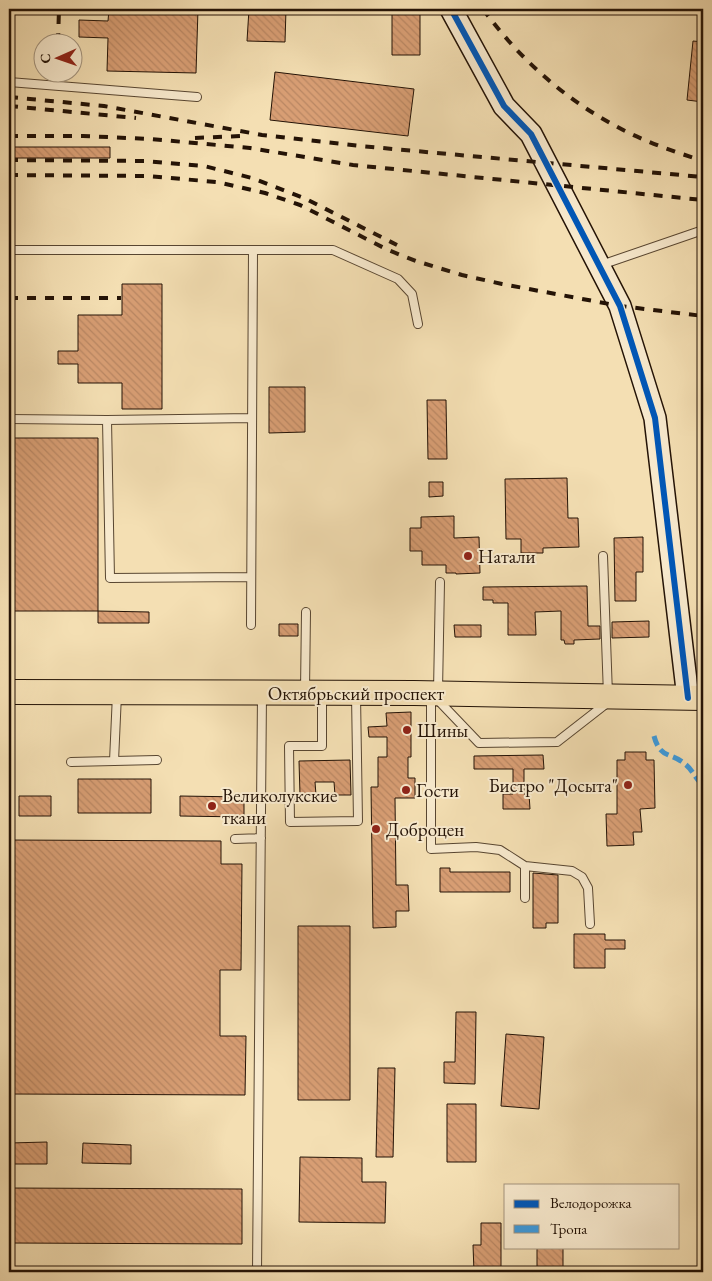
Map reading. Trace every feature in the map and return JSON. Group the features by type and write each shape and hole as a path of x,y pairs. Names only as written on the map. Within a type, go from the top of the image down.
{"main road":[{"name":"Октябрьский проспект","path":"9,692 435,693 696,698"}],"street":[{"path":"451,9 504,106 531,134 620,306 655,418 696,698"}],"lane":[{"path":"9,82 197,97"},
{"path":"599,266 703,230"},
{"path":"9,250 334,250 398,280 412,294 418,324"},
{"path":"251,625 253,250"},
{"path":"9,419 252,418"},
{"path":"107,420 110,578 251,577"},
{"path":"435,693 479,743 557,742 611,697 604,556"},
{"path":"440,582 431,849 476,847 500,850 526,866 572,871 582,877 588,888 590,924"},
{"path":"306,612 313,692 322,746 289,746 290,822 358,820 356,693"},
{"path":"114,761 117,692"},
{"path":"257,1272 262,692"},
{"path":"71,762 157,760"},
{"path":"235,839 261,838"},
{"path":"525,898 526,866"}],"building":[{"path":"109,9 198,9 196,73 107,71 108,38 82,37 82,32 79,32 79,20 108,21"},
{"path":"249,9 286,9 285,42 247,41"},
{"path":"392,9 420,9 420,55 392,55"},
{"path":"693,41 703,42 703,102 687,100"},
{"path":"275,72 414,89 408,136 270,120"},
{"path":"9,147 110,147 110,158 9,158"},
{"path":"122,284 162,284 162,409 122,409 122,383 78,383 78,364 58,364 58,351 78,351 78,315 122,315"},
{"path":"269,387 305,387 305,432 269,433"},
{"path":"427,400 446,400 447,459 428,459"},
{"path":"9,438 98,438 98,611 9,611"},
{"path":"567,478 568,518 578,518 579,547 543,548 543,553 521,553 521,539 506,539 505,479"},
{"path":"429,482 443,482 443,496 429,497"},
{"path":"454,516 454,538 479,537 480,573 446,573 446,565 422,565 422,551 410,551 410,528 421,528 421,517"},
{"path":"643,537 643,572 636,572 636,601 615,601 614,538"},
{"path":"587,586 588,626 600,626 600,639 574,640 574,644 565,644 564,640 561,640 561,611 535,612 536,635 508,635 508,603 493,603 493,600 483,600 483,587"},
{"path":"98,611 149,612 149,623 98,623"},
{"path":"649,621 649,637 612,638 612,622"},
{"path":"279,624 298,624 298,636 279,636"},
{"path":"454,625 481,625 481,637 455,637"},
{"path":"411,712 411,757 408,757 408,778 415,778 415,798 395,798 396,885 408,885 409,911 396,911 396,927 373,928 371,787 378,787 378,757 387,757 387,737 369,737 368,727 387,726 386,713"},
{"path":"625,752 646,752 646,760 654,760 655,808 640,809 642,832 633,832 634,845 607,846 606,814 617,814 617,760 625,760"},
{"path":"543,755 544,769 524,769 524,794 529,794 530,809 503,809 503,794 513,794 513,769 474,769 474,756"},
{"path":"350,760 351,795 335,795 334,782 315,782 316,795 300,795 299,761"},
{"path":"78,779 151,779 151,813 78,813"},
{"path":"19,796 51,796 51,816 19,816"},
{"name":"Великолукские ткани","path":"180,796 244,797 244,817 180,816"},
{"path":"9,840 221,841 221,864 242,864 241,970 220,970 220,1036 246,1036 245,1095 9,1094"},
{"path":"440,868 450,868 450,872 510,872 510,892 440,892"},
{"path":"533,873 558,875 558,923 546,923 546,928 533,928"},
{"path":"298,926 350,926 350,1100 298,1100"},
{"path":"574,934 605,934 605,940 625,940 625,949 605,949 605,968 574,968"},
{"path":"456,1012 476,1012 475,1084 444,1083 444,1062 455,1062"},
{"path":"506,1034 544,1037 539,1109 501,1106"},
{"path":"378,1068 395,1068 393,1157 376,1157"},
{"path":"447,1104 476,1104 476,1162 447,1162"},
{"path":"47,1142 47,1164 9,1164 9,1143"},
{"path":"83,1143 131,1145 131,1164 82,1163"},
{"path":"300,1157 362,1158 362,1182 386,1182 385,1223 299,1222"},
{"path":"9,1188 242,1189 242,1244 9,1243"},
{"path":"481,1223 501,1223 501,1272 474,1272 473,1245 481,1245"},
{"path":"537,1248 563,1248 563,1272 537,1272"}],"railway":[{"path":"58,32 59,9"},
{"path":"483,9 526,59 559,89 577,102 636,136 703,161"},
{"path":"9,97 104,106 262,135 360,146 703,177"},
{"path":"9,106 136,118"},
{"path":"9,136 83,136 151,139 250,148 353,165 703,200"},
{"path":"195,138 240,136"},
{"path":"9,160 144,161 204,166 252,178 304,198 397,245"},
{"path":"9,175 146,176 217,182 265,193 300,205 388,250 462,275 620,306 703,316"},
{"path":"9,298 121,298"}],"marked path":[{"path":"654,736 659,748 685,764 703,785"}],"cycle path":[{"path":"451,9 504,106 531,134 620,306 655,418 688,698"}],"place":[{"name":"Натали","path":"468,556"},
{"name":"Шины","path":"407,730"},
{"name":"Бистро \"Досыта\"","path":"628,785"},
{"name":"Гости","path":"406,790"},
{"name":"Великолукские ткани","path":"212,806"},
{"name":"Доброцен","path":"376,829"}]}
